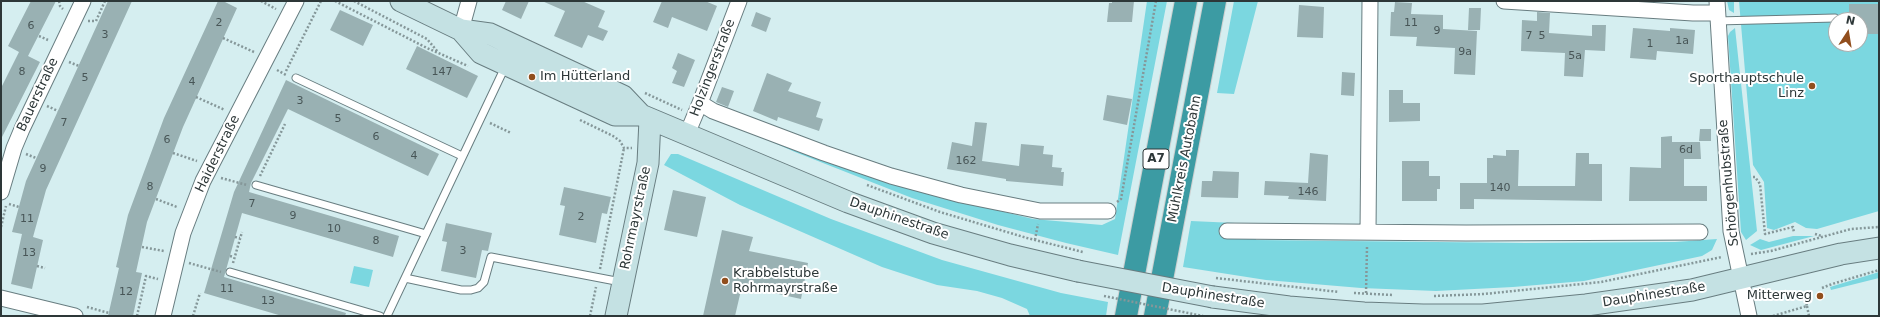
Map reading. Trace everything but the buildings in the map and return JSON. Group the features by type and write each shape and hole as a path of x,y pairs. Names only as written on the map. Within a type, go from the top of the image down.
{"highway":[{"name":"A7","path":"1126,316 1186,1"},
{"name":"Mühlkreis Autobahn","path":"1155,316 1215,1"}],"main road":[{"name":"Dauphinestraße","path":"401,1 461,30 490,34 623,96 646,117"},
{"name":"Dauphinestraße","path":"461,30 481,53 615,115 646,117 848,202 933,232 1010,255 1081,262 1215,288 1289,307 1364,313 1483,315 1586,305 1692,290 1841,254 1879,248"},
{"name":"Rohrmayrstraße","path":"616,316 648,163 646,117"}],"street":[{"name":"Bauerstraße","path":"4,198 14,148 83,1"},
{"name":"Haiderstraße","path":"163,316 170,255 188,219 203,168 259,58 296,1"},
{"path":"461,30 468,12 469,1"},
{"name":"Holzingerstraße","path":"686,134 700,103 739,1"},
{"path":"1368,232 1370,1"},
{"path":"1504,1 1693,13 1717,11"},
{"name":"Schörgenhubstraße","path":"1717,11 1731,231 1748,316"},
{"path":"700,103 713,111 824,153 891,176 961,195 1040,211 1108,211"},
{"path":"1227,231 1582,234 1700,232"},
{"path":"1,298 75,316"}],"lane":[{"path":"1717,11 1828,18"},
{"path":"387,316 506,65"},
{"path":"296,78 462,156"},
{"path":"256,185 426,234"},
{"path":"405,278 461,290 471,290 478,288 484,282 491,257 623,283"},
{"path":"230,272 380,316"}],"path":[{"path":"261,1 276,8"},
{"path":"286,71 321,1"},
{"path":"335,1 427,48 438,52 427,39 354,1"},
{"path":"1108,211 1121,199 1156,1"},
{"path":"38,36 52,42"},
{"path":"223,38 291,78 296,78"},
{"path":"65,60 78,66"},
{"path":"196,97 225,111"},
{"path":"43,104 58,111"},
{"path":"480,118 511,133"},
{"path":"173,153 203,168 250,186 256,185 285,124"},
{"path":"590,316 624,148"},
{"path":"22,152 36,158"},
{"path":"1753,177 1756,177 1760,184 1765,234 1792,227 1794,233"},
{"path":"4,198 19,207"},
{"path":"156,199 179,208"},
{"path":"1735,256 1771,251 1851,229 1879,227"},
{"path":"1037,229 1035,240 1081,262"},
{"path":"142,247 224,273 230,272 242,232"},
{"path":"1366,293 1368,232"},
{"path":"1815,234 1823,236"},
{"path":"235,236 240,238"},
{"path":"230,256 234,257"},
{"path":"1431,296 1484,294 1601,282 1711,258"},
{"path":"37,266 45,268"},
{"path":"1822,288 1879,270"},
{"path":"1215,288 1344,292"},
{"path":"193,316 200,293"},
{"path":"1351,293 1395,295"},
{"path":"1804,293 1809,316"},
{"path":"1097,294 1203,316"},
{"path":"1773,316 1807,306"}],"shaded area":[{"path":"1147,1 1167,1 1118,255 998,225 912,198 795,152 710,115 964,202 1033,219 1102,225 1115,219"},
{"path":"1234,1 1258,1 1234,94 1217,93"},
{"path":"1727,1 1734,1 1734,13 1729,10"},
{"name":"Sporthauptschule Linz","path":"1739,1 1879,1 1879,211 1817,229 1806,228 1795,222 1774,230 1767,228 1764,182 1753,165"},
{"path":"1735,28 1757,231 1746,240 1741,232 1728,36"},
{"path":"671,154 678,154 831,219 942,260 1061,293 1108,302 1106,316 1030,316 1027,309 1002,298 977,291 937,285 882,267 740,205 664,165"},
{"path":"1191,221 1257,224 1256,240 1526,243 1675,242 1717,239 1712,250 1702,256 1584,281 1436,291 1361,288 1266,280 1183,267"},
{"path":"1793,236 1814,236 1761,250 1750,245 1760,239 1769,242"},
{"path":"354,266 373,270 369,287 350,283"},
{"path":"1879,272 1879,278 1831,290 1830,287"}],"place":[{"name":"Im Hütterland","path":"532,77"},
{"name":"Sporthauptschule Linz","path":"1812,86"},
{"name":"Krabbelstube Rohrmayrstraße","path":"725,281"},
{"name":"Mitterweg","path":"1820,296"}]}
